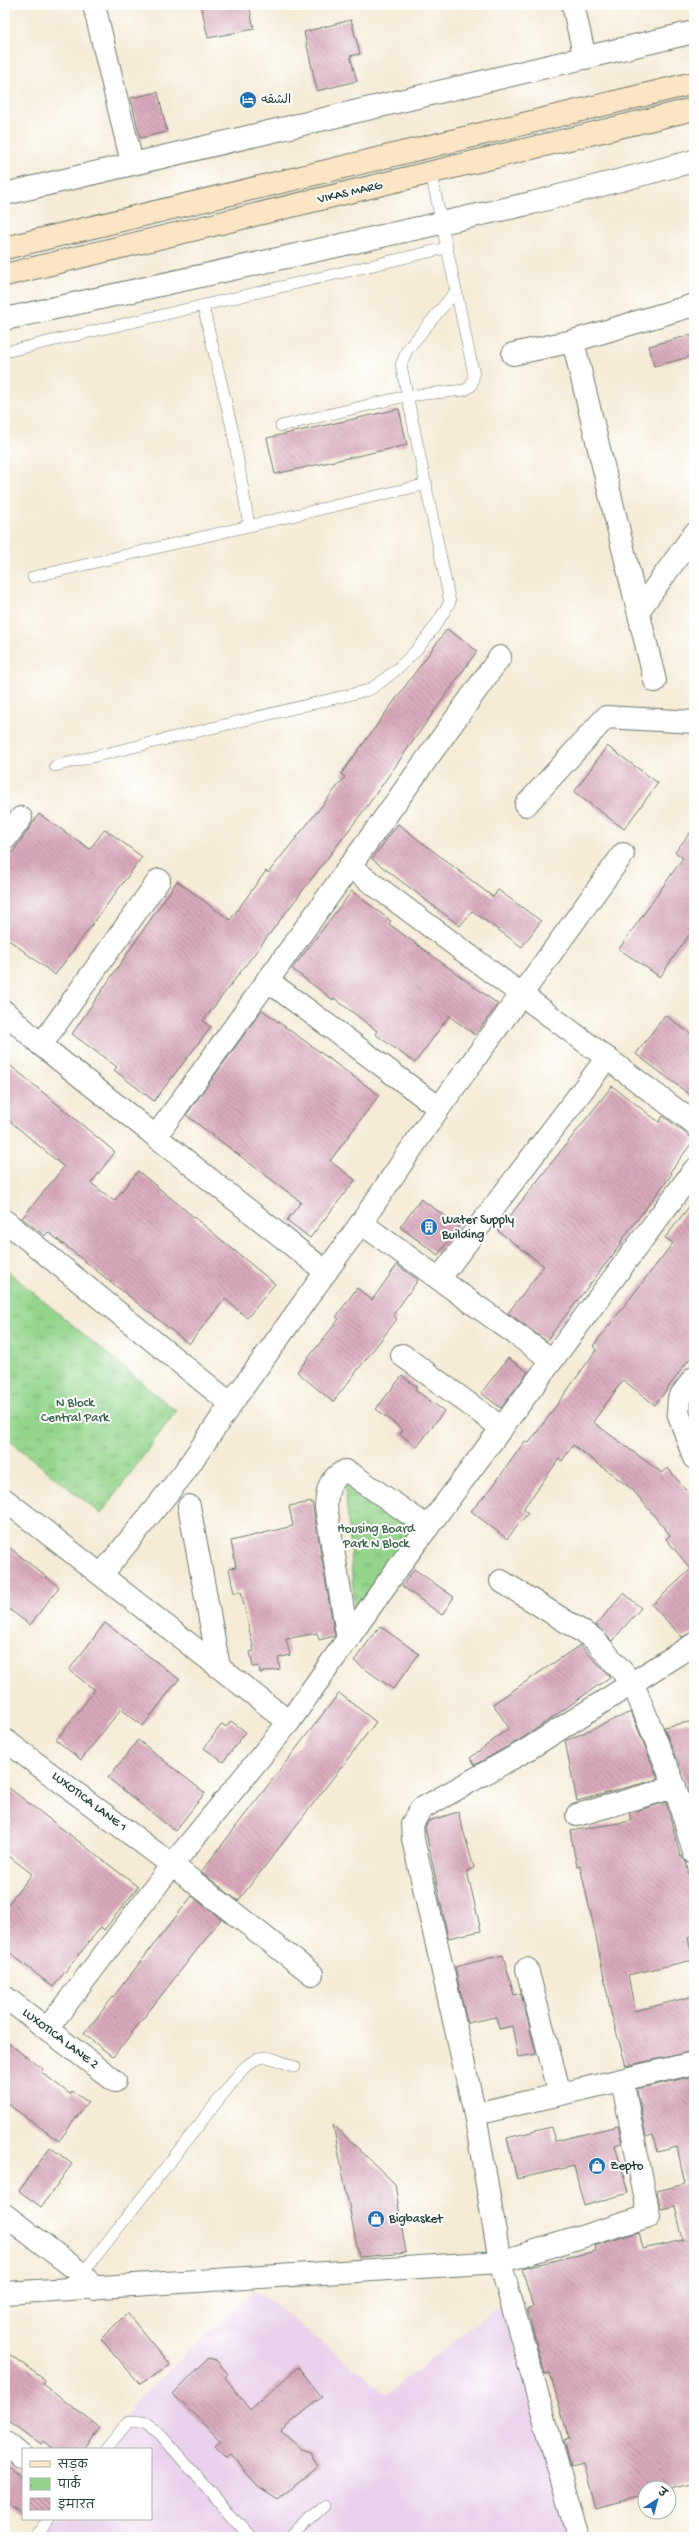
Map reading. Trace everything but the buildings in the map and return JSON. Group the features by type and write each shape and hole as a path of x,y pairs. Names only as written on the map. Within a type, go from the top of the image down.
{"main road":[{"name":"VIKAS MARG","path":"5,248 694,83"},
{"name":"VIKAS MARG","path":"5,275 694,109"}],"street":[{"path":"94,5 132,162"},
{"path":"573,5 585,58"},
{"path":"5,194 132,162 694,32"},
{"path":"5,319 441,223 694,161"},
{"path":"514,354 573,341 694,305"},
{"path":"573,341 655,681"},
{"path":"639,610 694,534"},
{"path":"156,1136 500,657"},
{"path":"526,805 606,717 694,722"},
{"path":"5,839 21,818"},
{"path":"102,1574 184,1474 231,1404 361,1223 439,1108 623,854"},
{"path":"349,866 694,1123"},
{"path":"41,1045 159,880"},
{"path":"267,980 439,1108"},
{"path":"5,1012 41,1045 326,1272"},
{"path":"439,1280 607,1058"},
{"path":"47,2029 172,1865 289,1722 428,1527 694,1170"},
{"path":"5,1221 231,1404"},
{"path":"361,1223 552,1360"},
{"path":"402,1355 502,1428"},
{"path":"694,1378 679,1398 678,1412 694,1458"},
{"path":"348,1640 326,1507 326,1493 331,1480 337,1474 345,1471 428,1527"},
{"path":"5,1500 102,1574 289,1722"},
{"path":"190,1506 219,1667"},
{"path":"501,1581 594,1640 633,1684 675,1787 694,1853"},
{"path":"578,2537 500,2262 475,2114 413,1839 412,1824 421,1809 525,1751 694,1644"},
{"name":"LUXOTICA LANE 1","path":"5,1740 172,1865 312,1974"},
{"path":"577,1815 675,1787"},
{"path":"527,1969 560,2094"},
{"name":"LUXOTICA LANE 2","path":"5,1997 115,2081"},
{"path":"475,2114 694,2063"},
{"path":"5,2293 89,2281 500,2262 649,2216 622,2080"},
{"path":"8,2222 89,2281"},
{"path":"5,2442 22,2456"}],"lane":[{"path":"281,426 406,396 465,390 471,386 474,375 430,173"},
{"path":"5,352 446,248"},
{"path":"55,766 369,690 391,676 413,655 436,626 450,602 427,484 406,396 401,365 402,359 456,290"},
{"path":"203,306 233,432 249,524"},
{"path":"33,577 249,524 427,484"},
{"path":"89,2281 242,2070 254,2059 266,2056 295,2067"},
{"path":"107,2448 129,2421 143,2422 160,2433 250,2537"},
{"path":"290,2537 324,2506"},
{"path":"34,2537 48,2520"}],"shaded area":[{"path":"255,2289 387,2394 501,2304 571,2537 29,2537 42,2520 152,2520 152,2448 99,2448 137,2400"}],"green space":[{"name":"N Block Central Park","path":"5,1269 176,1411 101,1514 5,1437"},
{"name":"Housing Board Park N Block","path":"345,1482 412,1529 355,1614"}],"place":[{"name":"الشقه","path":"248,100"},
{"name":"Water Supply Building","path":"429,1227"},
{"name":"Zepto","path":"597,2166"},
{"name":"Bigbasket","path":"376,2219"}]}
